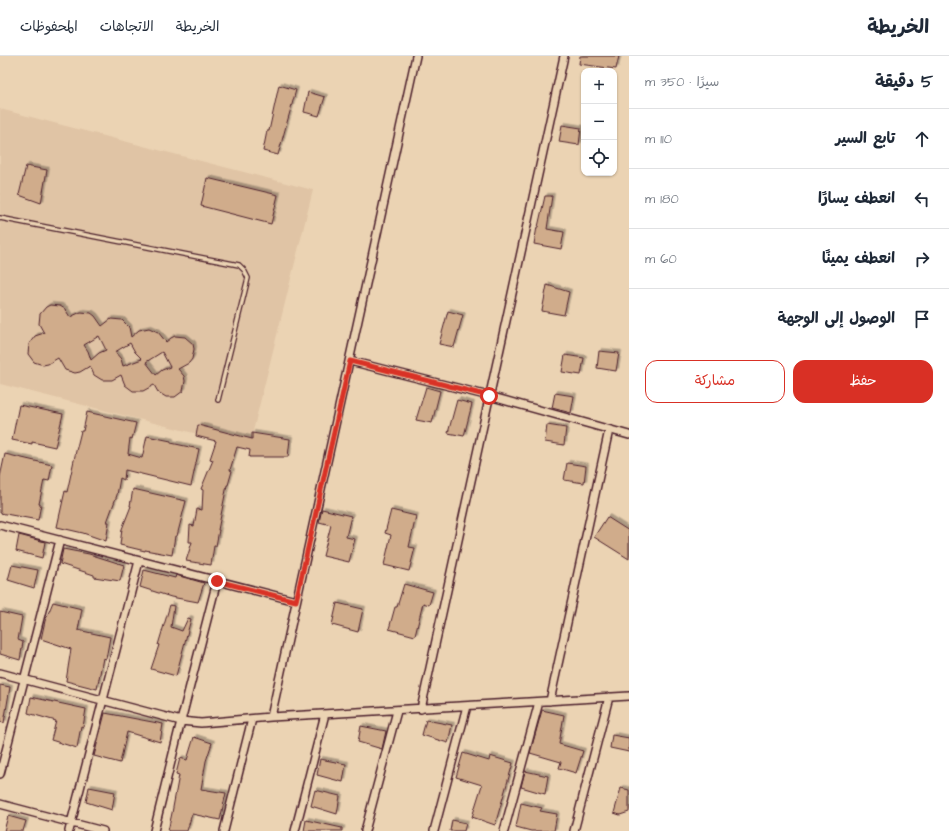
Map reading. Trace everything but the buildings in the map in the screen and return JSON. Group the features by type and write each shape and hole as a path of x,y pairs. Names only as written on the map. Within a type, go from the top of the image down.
{"street":[{"path":"271,717 416,56"},
{"path":"421,709 564,56"},
{"path":"350,361 489,396 629,435"},
{"path":"550,701 610,430"},
{"path":"0,525 296,601"},
{"path":"0,774 60,540"},
{"path":"69,831 139,561"},
{"path":"154,831 217,581"},
{"path":"0,673 181,720 201,723 271,717 629,696"},
{"path":"574,831 609,697"},
{"path":"504,831 539,702"},
{"path":"434,831 467,706"},
{"path":"366,831 398,710"},
{"path":"295,831 325,714"},
{"path":"224,831 252,719"},
{"path":"0,804 103,831"}],"lane":[{"path":"0,218 239,265 244,270 248,278 218,400"}],"shaded area":[{"path":"0,109 313,190 249,447 0,384"}],"route":[{"path":"217,581 296,601 350,361 489,396"}]}
